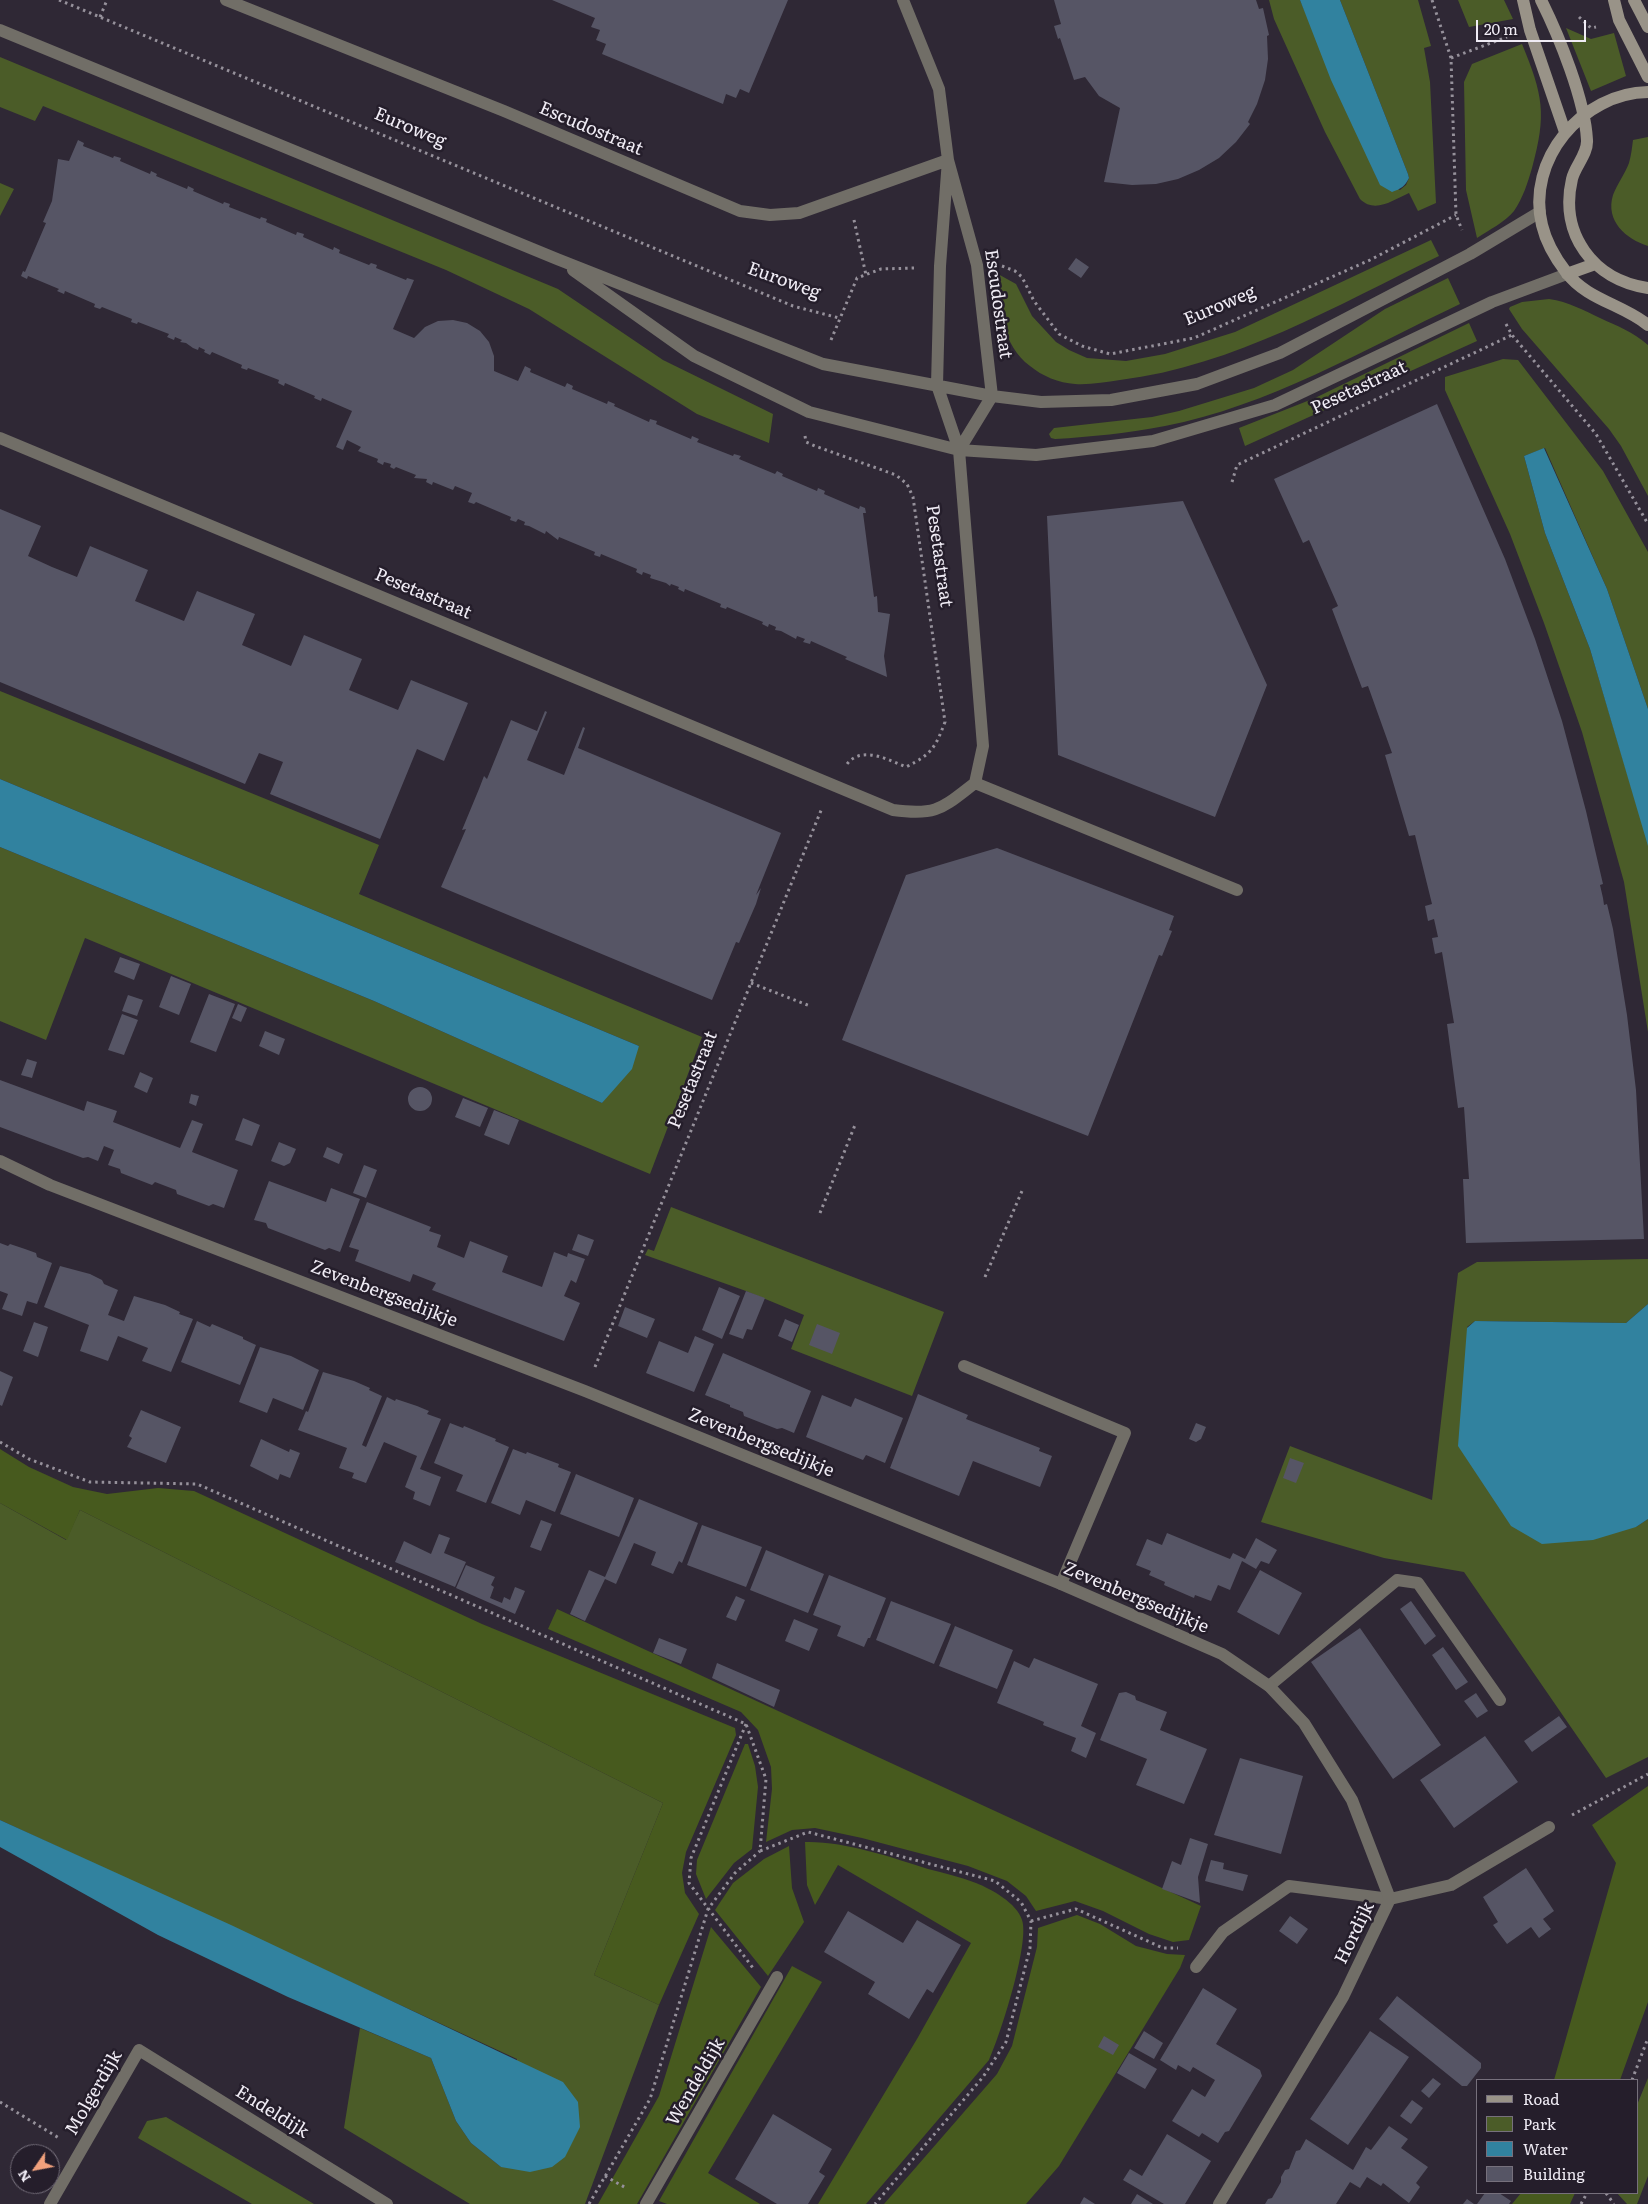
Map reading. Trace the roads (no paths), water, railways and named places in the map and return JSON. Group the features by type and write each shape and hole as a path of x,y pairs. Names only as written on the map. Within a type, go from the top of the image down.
{"main road":[{"path":"1523,0 1530,30 1565,132"},
{"path":"1541,0 1551,21 1584,114 1587,143 1573,177 1569,197 1573,232 1583,250 1595,264 1613,276 1634,286 1648,288"},
{"path":"1614,0 1619,20 1648,77"},
{"path":"1634,0 1648,26"},
{"path":"1644,322 1587,293 1567,274 1547,238 1540,212 1540,196 1546,167 1555,147 1565,132 1584,114 1612,98 1648,92"},
{"path":"1567,274 1595,264"}],"street":[{"name":"Escudostraat","path":"226,0 504,111 740,211 770,215 799,213 948,160"},
{"name":"Escudostraat","path":"903,0 940,89 948,160 977,265 992,396"},
{"path":"0,30 557,259 823,364 992,396 1041,402 1111,400 1197,384 1280,353 1470,254 1540,212"},
{"name":"Escudostraat","path":"937,385 940,266 948,160"},
{"path":"557,259 694,356 809,412 959,450 1036,455 1153,441 1275,405 1492,302 1567,274"},
{"path":"937,385 959,450"},
{"path":"959,450 992,396"},
{"name":"Pesetastraat","path":"0,438 893,810 919,814 942,808 975,783 983,746 959,450"},
{"path":"975,783 1237,890"},
{"name":"Zevenbergsedijkje","path":"0,1161 50,1184 585,1390 1062,1584 1222,1654 1269,1686 1304,1723 1352,1800 1390,1899"},
{"path":"964,1366 1125,1433 1062,1584"},
{"path":"1269,1686 1397,1580 1418,1583 1500,1700"},
{"name":"Hordijk","path":"1219,2204 1343,1997 1390,1899 1451,1885 1550,1827"},
{"path":"1196,1967 1224,1932 1289,1886 1390,1899"},
{"name":"Wendeldijk","path":"646,2204 777,1977"},
{"name":"Molgerdijk","path":"50,2204 139,2050"},
{"name":"Endeldijk","path":"139,2050 387,2204"}],"water":[{"path":"1300,0 1340,0 1408,174 1409,178 1398,190 1392,192 1380,185 1331,80"},
{"path":"1544,448 1607,589 1648,709 1648,846 1590,649 1545,533 1524,456"},
{"path":"0,779 639,1046 632,1069 602,1103 374,1001 0,847"},
{"path":"1648,1304 1648,1519 1636,1527 1593,1540 1542,1544 1511,1526 1458,1446 1467,1328 1475,1321 1626,1323"},
{"path":"0,1820 231,1925 563,2082 578,2102 580,2127 565,2157 552,2167 530,2172 501,2167 471,2143 456,2121 431,2058 288,1997 158,1935 0,1847"}]}
